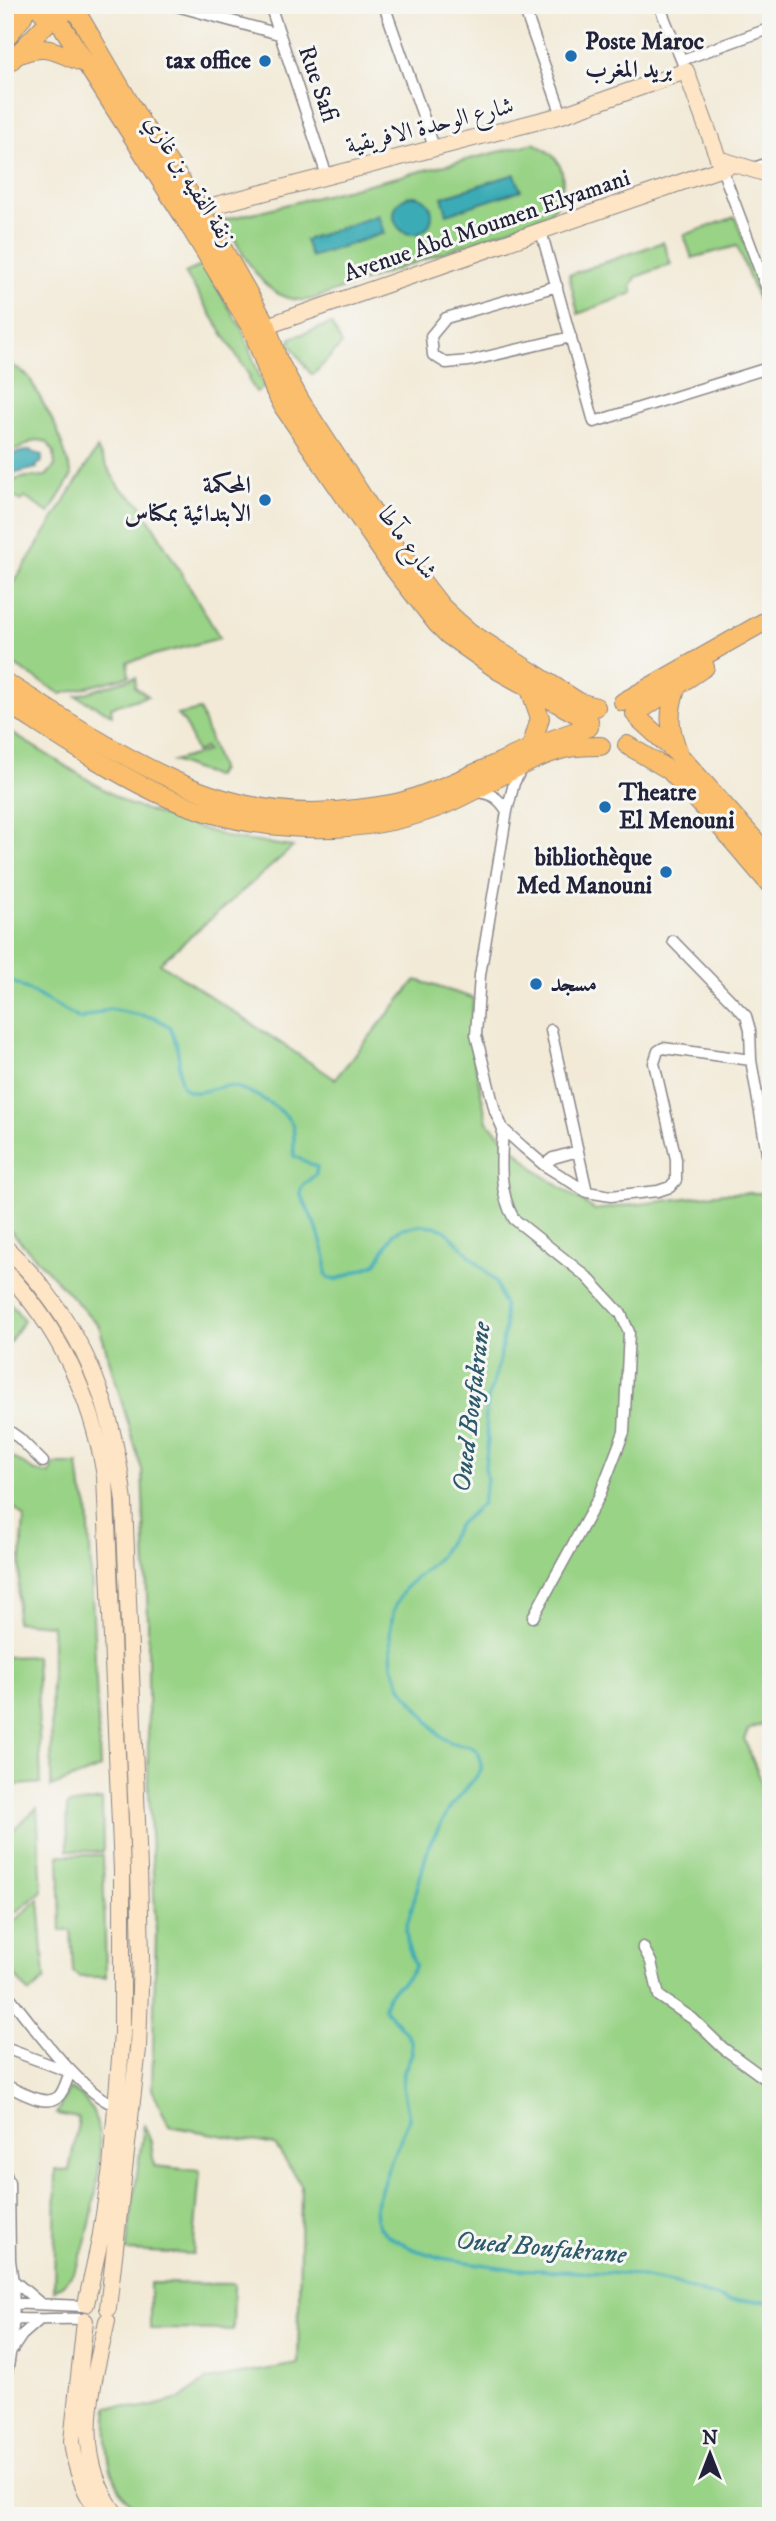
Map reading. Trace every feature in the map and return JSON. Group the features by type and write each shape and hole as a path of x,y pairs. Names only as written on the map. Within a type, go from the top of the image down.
{"main road":[{"path":"5,39 22,18 28,5"},
{"name":"زنقة الفقيه بن غازي","path":"36,5 45,15 55,18 191,211 260,328"},
{"path":"10,61 55,18 71,15 79,8 191,211"},
{"path":"10,61 33,48 41,47 85,61"},
{"path":"684,66 725,164 771,175"},
{"name":"شارع الوحدة الافريقية","path":"191,211 562,115 684,66"},
{"name":"Avenue Abd Moumen Elyamani","path":"260,328 725,164"},
{"path":"260,328 322,438 397,549 441,606 471,634 579,702 591,719 591,734 601,746"},
{"name":"شارع مآطا","path":"260,328 274,389 284,408 394,569 448,635 488,664 530,689 591,719"},
{"path":"632,711 771,618"},
{"path":"632,711 771,629"},
{"path":"5,682 153,772 217,799 268,809 334,812 405,801 442,787 591,719 608,701 632,711 681,757 771,858"},
{"path":"677,685 670,708 669,724 681,757"},
{"path":"530,689 540,718 531,748"},
{"path":"5,702 118,772 156,792 212,814 306,828 344,827 407,817 438,807 564,750 601,746 614,749 627,745 637,732 632,711"},
{"path":"627,745 669,770 771,886"},
{"path":"5,1247 45,1290 73,1333 101,1393 117,1445 124,1502 139,1869 138,2049 111,2168 85,2313 72,2441 78,2473 85,2491 101,2516"},
{"path":"5,1270 40,1311 76,1372 95,1424 106,1475 124,1958 124,2107 108,2315 88,2420 87,2441 96,2479 106,2501 117,2516"},
{"path":"85,2313 98,2300 108,2315"},
{"path":"85,2313 96,2326 108,2315"}],"street":[{"path":"173,5 279,34"},
{"name":"Rue Safi","path":"270,5 327,176"},
{"path":"384,5 434,147"},
{"path":"523,5 562,115"},
{"path":"659,5 684,66 771,28"},
{"path":"751,169 771,162"},
{"path":"725,164 771,300"},
{"path":"541,231 594,422 771,367"},
{"path":"557,286 446,318 431,336 433,355 446,363 469,361 571,337"},
{"path":"522,767 514,783 507,811 480,975 476,1035 486,1081 503,1129 503,1188 513,1219 587,1277 621,1314 629,1332 624,1432 600,1497 533,1618"},
{"path":"471,792 495,796 507,811"},
{"path":"673,942 746,1016 769,1165"},
{"path":"551,1030 587,1192"},
{"path":"503,1129 544,1164 587,1192 611,1196 658,1191 670,1187 676,1180 676,1159 654,1063 658,1051 663,1048 751,1060"},
{"path":"544,1164 553,1158 578,1151"},
{"path":"5,1428 43,1462"},
{"path":"643,1947 652,1962 659,1996 693,2019 723,2048 771,2083"},
{"path":"5,1991 70,2072 124,2107"},
{"path":"5,2049 70,2072"},
{"path":"5,2085 40,2100 52,2100 60,2095 70,2072"},
{"path":"5,2172 9,2183 10,2260 5,2292"},
{"path":"5,2382 11,2352 10,2303 14,2281 10,2260"},
{"path":"14,2281 41,2304"},
{"path":"10,2303 41,2304 85,2313"},
{"path":"10,2319 38,2321 85,2313"},
{"path":"11,2352 22,2335 38,2321"}],"green space":[{"path":"534,143 558,162 563,178 561,194 548,215 313,299 296,300 282,296 269,287 248,263 224,220"},
{"path":"735,217 771,316 771,334 737,246 692,258 684,235"},
{"path":"663,242 671,264 636,277 631,286 633,293 578,314 569,275"},
{"path":"203,265 242,329 264,388 256,392 248,379 250,377 185,273"},
{"path":"331,324 342,344 314,374 310,373 290,344 291,338"},
{"path":"5,360 29,377 57,429 72,475 49,513 24,497 21,501 5,491 5,482 46,476 55,466 54,452 47,442 35,441 18,449 5,451"},
{"path":"97,449 119,487 140,504 220,638 127,662 129,676 61,694 5,659 5,597"},
{"path":"136,677 135,687 148,696 111,707 112,715 76,696"},
{"path":"200,710 220,769 215,777 173,761 207,751 205,748 196,752 185,723 177,715"},
{"path":"5,729 128,804 230,838 293,847 160,963 335,1079 416,980 473,998 471,1043 487,1122 538,1172 595,1210 724,1193 771,1193 771,1726 761,1724 748,1730 744,1739 771,1805 771,2516 143,2516 131,2504 115,2479 108,2452 108,2406 145,2408 180,2399 207,2380 298,2364 301,2185 275,2145 169,2126 152,2089 156,1933 148,1775 148,1620 142,1470 99,1326 5,1225"},
{"path":"5,1297 24,1320 5,1349"},
{"path":"5,1453 35,1471 50,1474 54,1464 78,1464 81,1488 88,1506 100,1768 51,1787 52,1625 16,1622 24,1518 5,1498"},
{"path":"36,1656 41,1783 8,1786 5,1749 5,1657"},
{"path":"102,1800 103,1852 68,1850 67,1805"},
{"path":"37,1808 42,1891 15,1913 5,1902 5,1837"},
{"path":"59,1855 103,1855 106,1977 79,1977 73,1972 71,1931 61,1931"},
{"path":"39,1899 45,1979 29,1993 5,1964 5,1929"},
{"path":"69,2089 85,2100 95,2117 100,2144 99,2162 85,2244 71,2276 54,2291 56,2169 69,2171 79,2118 56,2114"},
{"path":"144,2125 151,2142 154,2166 200,2171 193,2254 126,2251"},
{"path":"150,2283 234,2284 233,2330 150,2329"}],"water":[{"path":"515,174 521,190 447,214 442,197"},
{"path":"413,196 427,201 432,215 427,229 413,234 399,229 394,215 399,201"},
{"path":"378,215 384,233 311,257 305,240"},
{"path":"31,450 42,455 42,462 37,468 12,474 5,470 7,455"}],"waterway":[{"name":"Oued Boufakrane","path":"5,977 80,1019 109,1009 156,1018 170,1027 177,1050 181,1082 186,1090 197,1092 223,1086 235,1087 263,1099 281,1111 292,1124 294,1156 317,1167 316,1174 302,1186 300,1193 317,1229 329,1278 335,1280 376,1264 394,1233 403,1228 434,1226 446,1231 496,1282 504,1306 505,1326 500,1359 488,1398 485,1419 488,1439 485,1467 487,1480 482,1504 459,1524 439,1557 405,1588 394,1608 390,1633 392,1666 402,1688 440,1736 452,1743 470,1746 478,1752 481,1771 451,1806 429,1845 406,1929 408,1947 415,1965 389,1995 384,2008 405,2032 411,2042 412,2053 404,2071 403,2086 409,2119 375,2207 379,2227 389,2236 413,2249 441,2258 513,2269 627,2274 676,2284 730,2301 768,2301"}],"place":[{"name":"Poste Maroc بريد المغرب","path":"571,56"},
{"name":"tax office","path":"265,61"},
{"name":"المحكمة الابتدائية بمكناس","path":"265,500"},
{"name":"Theatre El Menouni","path":"605,807"},
{"name":"bibliothèque Med Manouni","path":"666,872"},
{"name":"مسجد","path":"536,984"}]}
